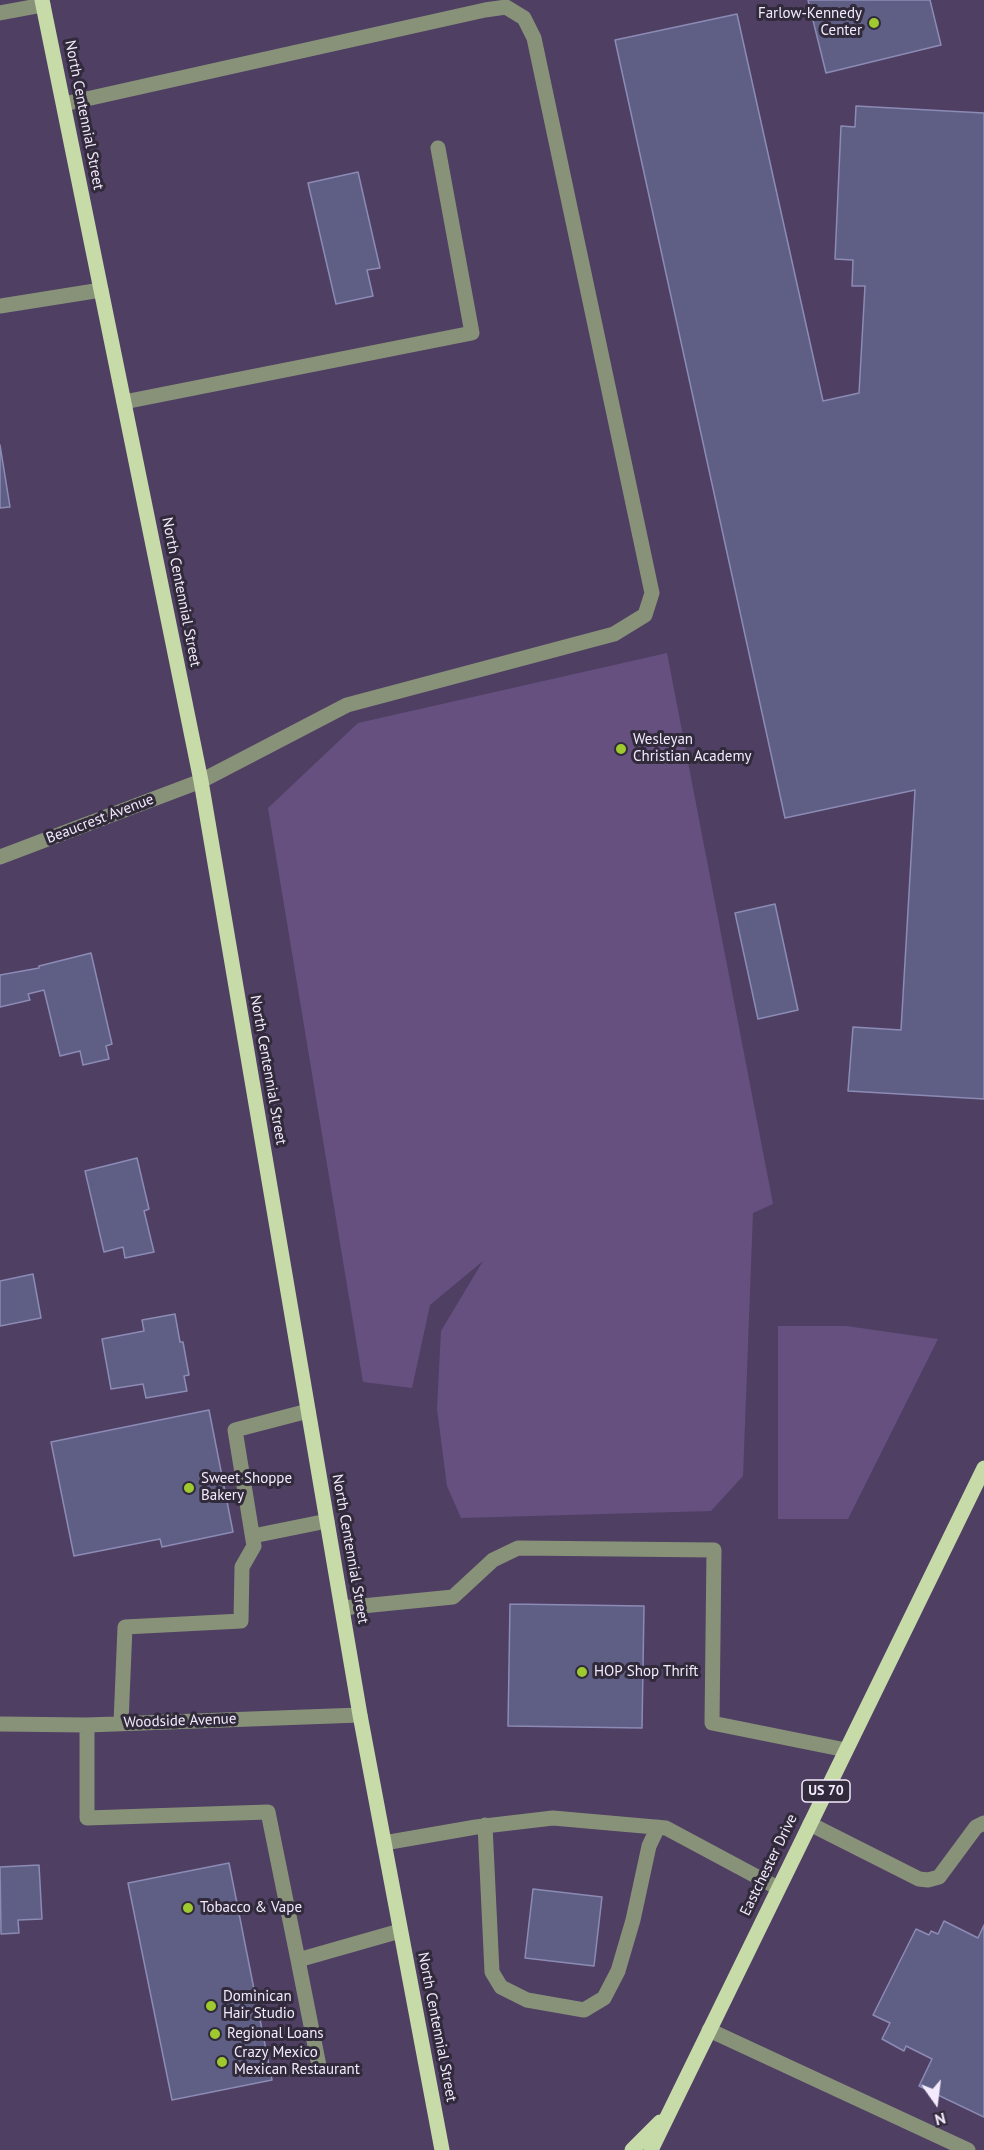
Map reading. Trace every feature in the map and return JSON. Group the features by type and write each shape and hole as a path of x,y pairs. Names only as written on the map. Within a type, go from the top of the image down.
{"main road":[{"name":"North Centennial Street","path":"43,2 201,781 360,1715 440,2143"},
{"name":"Eastchester Drive","path":"651,2150 984,1468"},
{"path":"632,2150 668,2114"},
{"path":"440,2143 456,2150"}],"street":[{"path":"0,13 43,2"},
{"name":"Beaucrest Avenue","path":"0,857 201,781 347,705 614,634 645,615 652,594 537,49 524,18 506,7 485,10 64,104"},
{"path":"124,402 472,333 438,148"},
{"path":"0,306 101,290"},
{"path":"121,1724 125,1627 242,1621 242,1567 255,1546 235,1430 308,1411"},
{"path":"253,1536 327,1521"},
{"path":"342,1608 453,1597 493,1560 518,1548 714,1550 712,1723 846,1750"},
{"name":"Woodside Avenue","path":"0,1724 87,1725 360,1715"},
{"path":"87,1725 87,1818 268,1812 319,2066"},
{"path":"384,1843 485,1825 553,1818 658,1827 666,1828 778,1888"},
{"path":"810,1824 919,1879 928,1880 939,1877 976,1827 984,1823"},
{"path":"485,1825 492,1972 501,1987 527,2000 584,2010 604,1998 618,1971 633,1920 650,1846 658,1827"},
{"path":"298,1960 400,1931"},
{"path":"709,2030 969,2150"}],"shaded area":[{"path":"667,653 773,1204 753,1213 743,1476 711,1511 461,1518 447,1486 437,1409 441,1331 483,1261 430,1305 412,1388 363,1382 268,808 358,723"},
{"path":"778,1326 846,1326 938,1339 848,1519 778,1519"}],"building":[{"name":"Farlow-Kennedy Center","path":"808,0 930,0 941,45 826,73"},
{"name":"Wesleyan Christian Academy","path":"737,14 823,401 859,393 865,286 852,286 853,260 835,259 841,126 855,127 856,106 984,113 984,1099 848,1091 853,1027 901,1030 915,790 785,818 615,40"},
{"path":"358,172 380,268 367,270 373,296 336,304 308,183"},
{"path":"0,445 10,507 0,508"},
{"path":"775,904 798,1010 758,1019 735,913"},
{"path":"91,953 112,1044 106,1046 109,1059 83,1065 80,1051 60,1056 44,990 28,994 30,1000 0,1007 0,975 39,968 39,966"},
{"path":"137,1158 149,1209 144,1211 154,1252 125,1258 123,1247 104,1252 85,1171"},
{"path":"33,1274 41,1318 0,1326 0,1281"},
{"path":"175,1314 189,1375 184,1376 187,1391 146,1398 143,1384 111,1389 102,1339 144,1331 142,1320"},
{"path":"209,1410 233,1532 162,1547 160,1539 74,1556 51,1442"},
{"path":"510,1604 644,1606 642,1728 508,1726"},
{"path":"229,1863 272,2080 172,2100 128,1883"},
{"path":"39,1865 42,1919 18,1920 19,1933 1,1934 0,1867"},
{"path":"533,1889 602,1897 594,1966 525,1958"},
{"path":"944,1921 978,1938 984,1925 984,2117 919,2086 932,2059 906,2046 904,2051 882,2039 890,2023 873,2015 916,1929 929,1935 931,1931 938,1934"}],"place":[{"name":"Farlow-Kennedy Center","path":"874,23"},
{"name":"Wesleyan Christian Academy","path":"621,749"},
{"name":"Sweet Shoppe Bakery","path":"189,1488"},
{"name":"HOP Shop Thrift","path":"582,1672"},
{"name":"Tobacco & Vape","path":"188,1908"},
{"name":"Dominican Hair Studio","path":"211,2006"},
{"name":"Regional Loans","path":"215,2034"},
{"name":"Crazy Mexico Mexican Restaurant","path":"222,2062"}]}
